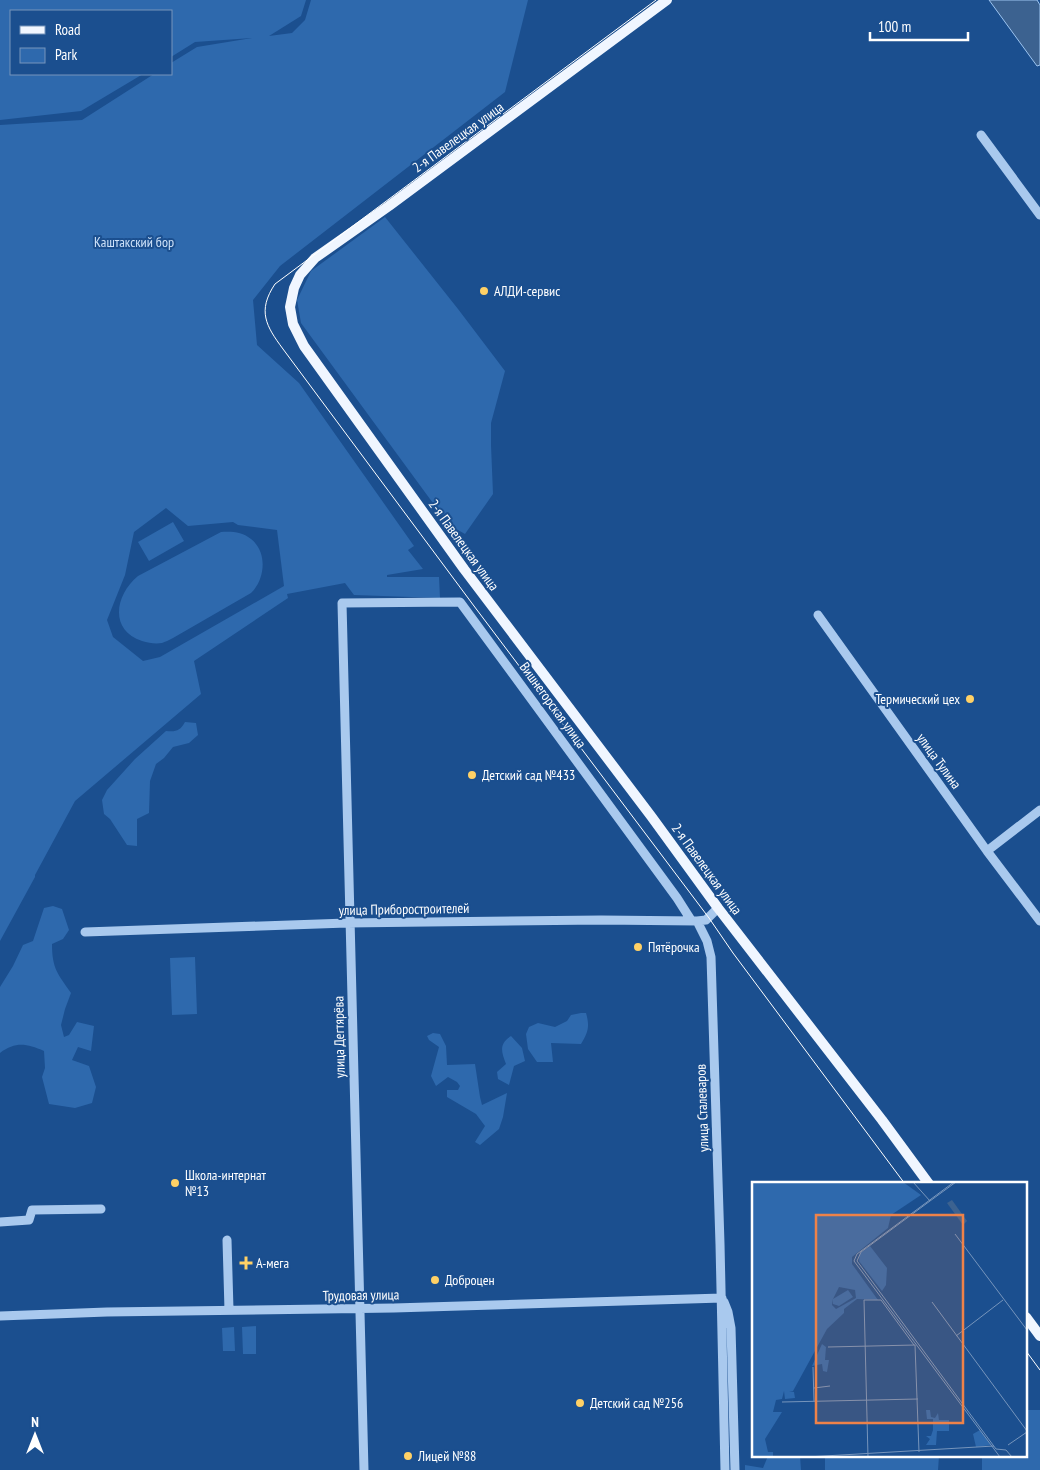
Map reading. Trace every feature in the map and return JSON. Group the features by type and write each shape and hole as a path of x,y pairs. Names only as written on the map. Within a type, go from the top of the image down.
{"main road":[{"name":"2-я Павелецкая улица","path":"667,0 389,206 315,258 300,275 294,288 290,306 292,324 304,346 469,576 651,816 718,908 876,1112 928,1182"},
{"path":"1028,1320 1040,1336"}],"street":[{"path":"981,135 1040,214"},
{"name":"Вишнегорская улица","path":"342,603 460,602 694,921"},
{"name":"улица Дегтярёва","path":"342,603 364,1470"},
{"name":"улица Тулина","path":"818,615 987,851 1040,921"},
{"path":"987,851 1040,810"},
{"path":"694,921 706,920 718,908"},
{"name":"улица Приборостроителей","path":"85,932 350,923 694,921"},
{"name":"улица Сталеваров","path":"694,921 707,941 711,956 722,1298 725,1470"},
{"path":"0,1222 29,1220 32,1210 101,1208"},
{"path":"227,1240 229,1310"},
{"name":"улица Сталеваров","path":"722,1298 732,1328 735,1470"},
{"name":"Трудовая улица","path":"0,1316 722,1298"}],"green space":[{"name":"Каштакский бор","path":"0,0 306,0 301,16 269,36 292,33 305,20 311,0 528,0 505,92 280,266 253,300 257,345 299,383 414,546 408,550 423,569 387,575 387,577 439,577 440,598 354,595 345,583 287,594 288,598 194,661 201,694 75,801 0,941 0,125 82,120 152,75 172,75 172,62 197,47 252,38 195,42 172,56 172,10 10,10 10,75 141,75 81,111 0,120","holes":["166,508 188,526 233,522 238,525 277,530 284,586 160,657 143,661 113,637 107,620 125,575 134,532"]},
{"path":"385,217 505,371 491,423 493,494 465,534 449,525 301,323 297,300 311,271"},
{"path":"173,522 184,541 149,561 138,542"},
{"path":"221,532 241,533 251,539 260,551 263,566 262,574 251,593 162,643 142,641 131,636 124,629 120,621 119,612 120,602 130,584 138,576"},
{"path":"185,722 196,723 198,735 189,743 173,747 156,764 150,781 149,813 137,819 137,846 127,845 110,819 104,814 102,800 107,790 135,759 166,731 177,730"},
{"path":"53,906 62,909 69,930 63,939 52,944 53,960 57,971 71,993 61,1025 64,1037 69,1035 77,1022 94,1026 91,1051 78,1047 72,1060 89,1066 96,1087 92,1103 75,1108 49,1104 42,1077 45,1068 44,1051 16,1045 0,1053 0,987 23,945 33,941 44,908"},
{"path":"195,957 197,1014 172,1015 170,958"},
{"path":"586,1013 588,1026 587,1033 581,1044 551,1043 553,1062 537,1062 528,1049 526,1034 529,1027 538,1023 555,1027 567,1021 571,1015"},
{"path":"433,1033 440,1034 446,1046 447,1065 475,1064 482,1105 507,1093 499,1129 480,1145 475,1142 485,1126 476,1114 447,1097 447,1090 458,1090 460,1086 448,1077 436,1086 431,1076 439,1047 429,1040 427,1036"},
{"path":"511,1036 522,1048 525,1061 514,1066 509,1085 498,1079 497,1072 506,1064 502,1048 504,1042"},
{"path":"256,1326 256,1354 243,1354 242,1327"},
{"path":"234,1327 235,1351 223,1351 222,1328"},
{"path":"1028,1410 1040,1410 1040,1470 982,1470 982,1458 1028,1458"},
{"path":"767,1458 800,1458 801,1470 745,1470 745,1465 763,1468"},
{"path":"825,1458 939,1458 938,1470 825,1470"}],"shaded area":[{"path":"989,0 1037,0 1040,5 1040,65 1037,66"}],"tram line":[{"path":"656,0 275,284 266,302 266,318 272,333 283,349 709,918 904,1182"},
{"path":"1028,1354 1040,1370"}],"place":[{"name":"АЛДИ-сервис","path":"484,291"},
{"name":"Термический цех","path":"970,699"},
{"name":"Детский сад №433","path":"472,775"},
{"name":"Пятёрочка","path":"638,947"},
{"name":"Школа-интернат №13","path":"175,1183"},
{"name":"А-мега","path":"246,1263"},
{"name":"Доброцен","path":"435,1280"},
{"name":"Детский сад №256","path":"580,1403"},
{"name":"Лицей №88","path":"408,1456"}]}
